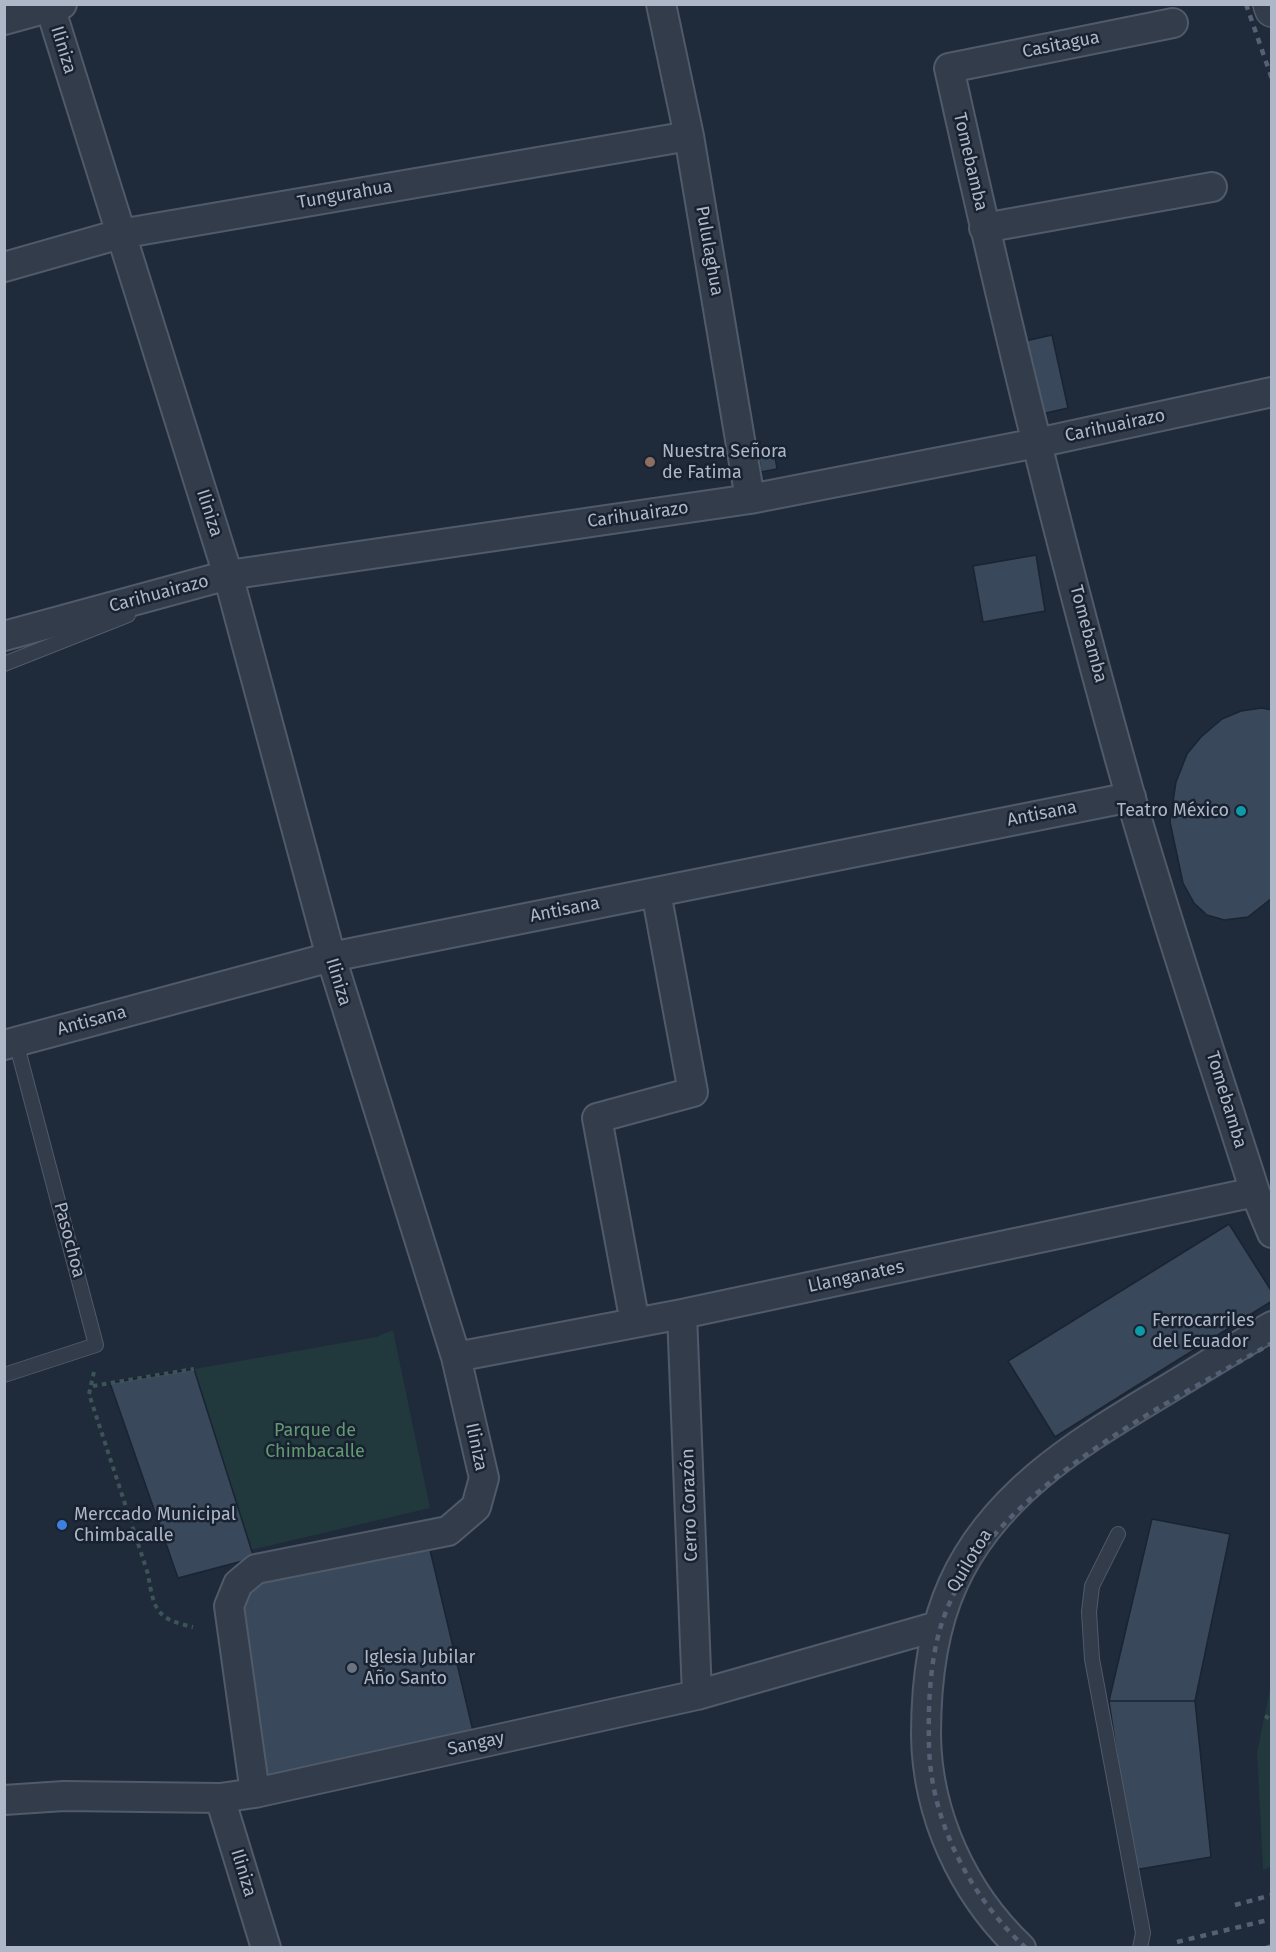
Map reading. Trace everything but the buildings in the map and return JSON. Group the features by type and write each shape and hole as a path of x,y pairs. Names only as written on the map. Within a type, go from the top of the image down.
{"street":[{"name":"Pululaghua","path":"661,4 689,136 750,499"},
{"path":"1270,4 1272,10"},
{"path":"4,20 56,6"},
{"name":"Iliniza","path":"56,6 120,234 228,575 331,957 456,1357 484,1478 476,1507 448,1531 256,1569 238,1584 229,1606 255,1793"},
{"name":"Casitagua","path":"949,68 1173,22"},
{"name":"Tomebamba","path":"949,68 984,228 1037,443 1131,796 1255,1192"},
{"name":"Tungurahua","path":"4,267 120,234 689,136"},
{"path":"984,228 1212,187"},
{"name":"Carihuairazo","path":"4,636 228,575 750,499 1037,443 1272,392"},
{"name":"Antisana","path":"10,1043 331,957 1131,796"},
{"path":"635,1323 597,1118 693,1092 656,892"},
{"path":"1255,1192 1272,1233"},
{"name":"Llanganates","path":"456,1357 682,1314 1255,1192"},
{"name":"Cerro Corazón","path":"682,1314 697,1695"},
{"name":"Quilotoa","path":"1021,1947 979,1900 945,1837 930,1781 926,1706 938,1626 953,1583 976,1545 1007,1505 1040,1472 1085,1439 1272,1326"},
{"name":"Sangay","path":"4,1800 64,1796 220,1798 255,1793 697,1695 938,1626"},
{"name":"Iliniza","path":"220,1798 266,1947"}],"lane":[{"path":"4,664 228,575"},
{"name":"Pasochoa","path":"10,1043 96,1345"},
{"path":"4,1375 96,1345"},
{"path":"1118,1534 1092,1586 1089,1612 1092,1659 1143,1933 1140,1947"}],"path":[{"path":"96,1345 93,1386 89,1394 148,1574 153,1600 160,1616 172,1623 193,1627"},
{"path":"93,1386 194,1370"},
{"path":"1265,1716 1272,1720"}],"green space":[{"name":"Parque de Chimbacalle","path":"393,1330 430,1508 251,1550 194,1369 376,1337"},
{"path":"1271,1685 1272,1866 1263,1870 1257,1752"}],"railway":[{"path":"1246,4 1272,79"},
{"path":"1026,1948 987,1905 971,1881 945,1828 937,1801 931,1772 929,1710 937,1641 947,1609 971,1565 1004,1525 1043,1488 1087,1454 1134,1423 1272,1343"},
{"path":"1235,1905 1272,1895"},
{"path":"1177,1942 1272,1919"},
{"path":"1266,1948 1272,1946"}],"place":[{"name":"Nuestra Señora de Fatima","path":"650,462"},
{"name":"Teatro México","path":"1241,811"},
{"name":"Ferrocarriles del Ecuador","path":"1140,1331"},
{"name":"Merccado Municipal Chimbacalle","path":"62,1525"},
{"name":"Iglesia Jubilar Año Santo","path":"352,1668"}]}
